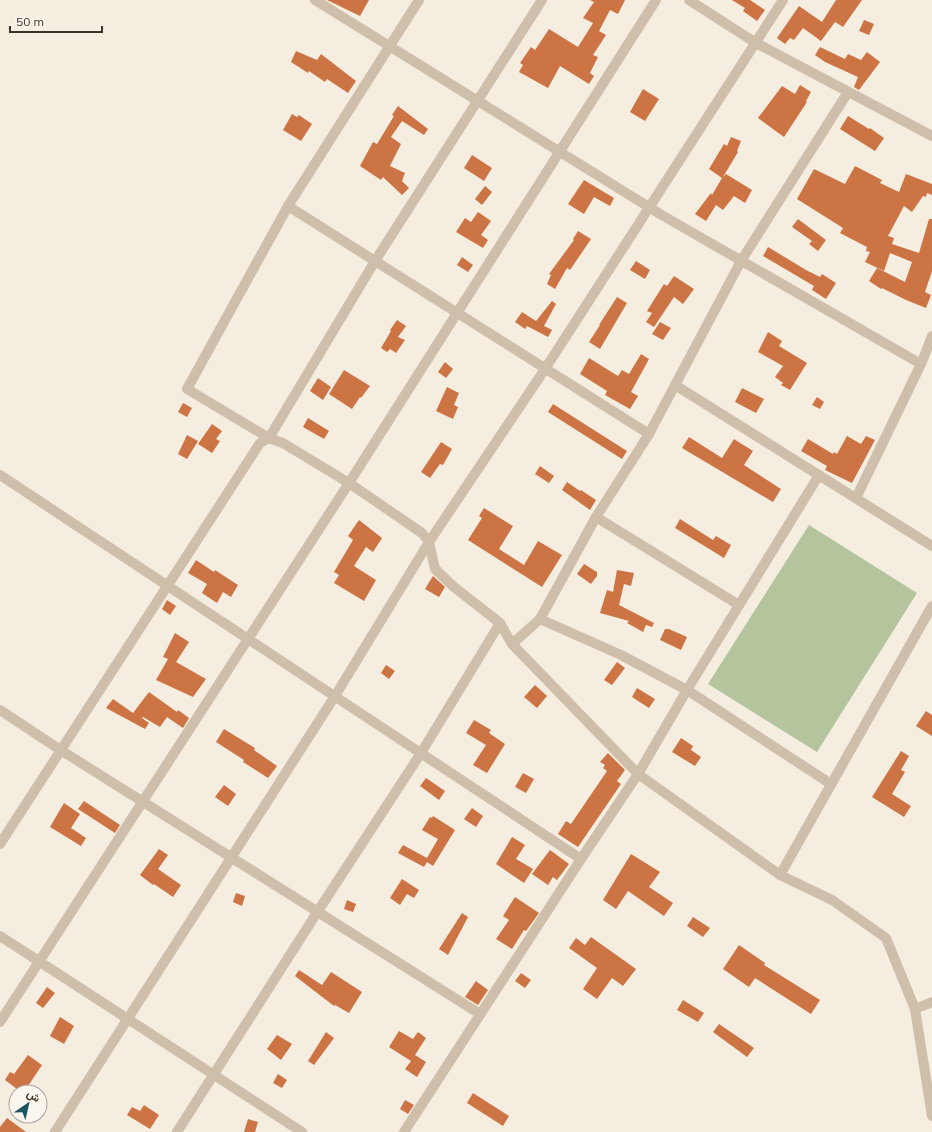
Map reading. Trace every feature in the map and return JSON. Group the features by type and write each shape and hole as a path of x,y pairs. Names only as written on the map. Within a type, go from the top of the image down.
{"street":[{"path":"314,0 650,207 921,364"},
{"path":"419,0 288,206 186,389 269,438 283,443 349,483 422,533 429,542 435,569 454,587 500,623 512,644 638,774 780,874 832,900 886,938 915,1008 932,1116"},
{"path":"0,844 260,443 269,438 375,261 542,0"},
{"path":"0,1022 349,483 656,0"},
{"path":"689,0 756,43 932,136"},
{"path":"55,1132 335,696 429,542 545,369 783,0"},
{"path":"512,644 540,619 596,517 649,434 741,261 848,92"},
{"path":"288,206 649,434"},
{"path":"856,498 921,364 932,336"},
{"path":"675,385 932,546"},
{"path":"0,475 580,859"},
{"path":"404,1132 580,859 638,774 687,690 819,475"},
{"path":"596,517 740,605"},
{"path":"780,874 932,606"},
{"path":"540,619 620,655 687,690 831,784"},
{"path":"177,1132 421,753 500,623"},
{"path":"0,710 480,1014"},
{"path":"0,936 302,1132"},
{"path":"915,1008 932,1002"}],"green space":[{"path":"809,525 917,593 817,752 708,684"}],"building":[{"path":"327,0 369,0 360,16"},
{"path":"590,0 625,0 618,14 610,10 599,31 606,35 593,55 598,57 590,73 594,76 589,84 560,66 548,88 519,72 523,65 520,63 531,47 535,50 549,29 578,47 593,23 583,18 594,2"},
{"path":"732,0 750,0 765,10 757,21 743,11 745,8"},
{"path":"836,0 862,0 843,27 835,22 821,41 803,28 794,40 790,38 785,44 777,38 799,6 822,22"},
{"path":"864,20 874,24 869,35 859,31"},
{"path":"820,47 845,59 848,54 861,60 867,52 880,62 859,90 854,87 858,77 825,62 815,55"},
{"path":"296,51 317,60 321,54 356,81 348,93 327,79 325,82 309,71 308,73 291,62"},
{"path":"800,85 811,92 806,101 807,102 784,137 758,118 782,86 795,94"},
{"path":"643,89 659,99 645,121 630,112"},
{"path":"398,106 428,129 424,135 402,121 391,137 401,144 390,166 405,173 402,181 409,188 402,195 383,177 381,180 360,166 373,142 377,144 394,116 392,115"},
{"path":"292,114 297,117 299,115 312,124 301,141 283,130"},
{"path":"848,116 869,129 870,128 884,138 875,151 840,129"},
{"path":"731,137 741,141 737,151 738,152 723,177 726,174 752,190 745,203 734,196 723,210 716,205 706,221 695,214 711,193 712,195 722,178 709,169 724,144 727,146"},
{"path":"472,155 492,168 484,181 464,168"},
{"path":"855,166 882,180 880,183 899,192 906,174 932,184 932,195 927,193 926,197 923,196 912,212 904,206 888,236 894,238 892,244 919,253 929,219 932,219 932,271 925,292 931,295 926,308 882,288 881,289 869,281 877,268 905,282 912,262 890,253 884,271 865,262 870,252 866,251 867,247 840,233 843,228 797,199 814,169 845,184"},
{"path":"584,180 614,198 610,206 594,197 584,214 568,204"},
{"path":"485,186 492,192 482,205 475,199"},
{"path":"478,212 491,221 481,235 488,240 483,248 456,232 465,218 471,222"},
{"path":"798,219 826,240 818,251 809,244 812,241 792,227"},
{"path":"578,231 591,239 570,270 567,268 555,289 547,284 551,275 549,274 574,240 573,239"},
{"path":"768,247 806,270 820,277 822,274 836,283 826,299 812,290 814,286 763,256"},
{"path":"462,257 473,265 468,272 457,265"},
{"path":"636,261 650,270 645,279 630,270"},
{"path":"674,276 694,289 683,304 674,297 654,327 646,322 652,313 647,311 664,284 667,286"},
{"path":"617,297 627,303 600,349 589,342"},
{"path":"552,301 556,304 544,326 552,330 548,337 527,326 525,329 515,322 522,312 536,321"},
{"path":"397,320 406,326 398,337 405,340 396,353 390,349 387,352 381,348"},
{"path":"660,322 671,328 663,340 652,334"},
{"path":"768,332 782,341 779,346 807,363 790,390 781,385 783,383 775,377 783,366 758,352"},
{"path":"641,354 649,359 631,392 638,396 630,409 605,395 607,391 580,374 589,358 618,376 622,370 629,374"},
{"path":"445,362 453,369 446,378 438,372"},
{"path":"344,370 370,386 352,409 329,394"},
{"path":"318,378 331,387 323,400 310,391"},
{"path":"447,387 459,393 454,405 458,407 453,419 436,411"},
{"path":"742,388 764,399 756,413 735,402"},
{"path":"817,397 824,402 820,409 812,405"},
{"path":"183,403 192,408 187,417 178,412"},
{"path":"553,404 627,451 622,459 548,412"},
{"path":"308,418 329,431 324,439 303,427"},
{"path":"212,424 222,431 216,439 220,441 212,453 198,444"},
{"path":"187,435 198,441 187,459 178,454"},
{"path":"847,436 861,444 866,436 875,440 852,483 825,470 827,466 801,451 808,439 833,454 834,452 837,454"},
{"path":"689,437 722,458 734,439 753,451 744,465 781,489 773,502 682,448"},
{"path":"441,442 452,449 443,465 440,464 430,478 421,472"},
{"path":"540,466 554,476 549,483 535,474"},
{"path":"567,482 596,500 590,510 562,490"},
{"path":"484,508 513,526 499,549 524,565 538,541 562,555 542,587 468,540 482,518 479,516"},
{"path":"680,519 713,540 716,536 731,545 724,558 675,528"},
{"path":"359,520 382,538 373,552 366,547 354,566 376,580 364,601 334,583 339,575 334,572 353,540 348,536"},
{"path":"196,560 238,585 231,597 223,592 217,603 202,593 207,584 188,573"},
{"path":"584,564 597,572 597,576 591,584 577,574"},
{"path":"617,570 634,573 631,586 624,584 619,605 654,623 652,627 646,625 643,632 627,623 629,621 600,613 607,590 613,592"},
{"path":"433,576 445,587 439,597 425,589"},
{"path":"167,600 176,606 170,615 162,609"},
{"path":"665,629 669,629 687,637 681,650 660,640"},
{"path":"175,633 189,642 176,662 206,679 193,697 156,680 168,659 163,657"},
{"path":"617,662 625,668 612,685 604,680"},
{"path":"386,665 395,671 389,679 381,673"},
{"path":"535,685 547,696 537,708 524,697"},
{"path":"637,688 655,699 649,708 632,697"},
{"path":"149,692 177,712 178,710 189,718 183,728 167,717 160,727 143,717 142,718 149,723 145,729 106,708 113,699 133,713"},
{"path":"926,711 932,715 932,736 916,726"},
{"path":"474,720 491,730 489,733 505,744 487,773 473,765 486,745 466,733"},
{"path":"224,729 255,748 254,750 277,766 268,778 216,742"},
{"path":"681,738 693,746 691,750 701,757 695,766 672,752"},
{"path":"901,751 909,756 901,770 905,772 892,794 911,806 904,817 872,797"},
{"path":"608,753 625,770 617,781 621,784 578,847 558,834 566,821 571,824 607,771 603,768 605,765 600,762"},
{"path":"523,773 534,779 526,793 515,787"},
{"path":"426,778 445,791 439,800 420,786"},
{"path":"224,785 236,794 228,806 215,797"},
{"path":"84,801 120,825 115,833 78,809"},
{"path":"64,803 80,814 71,828 86,838 81,846 50,827"},
{"path":"472,808 483,816 476,827 464,819"},
{"path":"433,816 455,830 433,866 427,862 424,867 398,853 403,845 427,858 438,839 422,830 430,817 432,818"},
{"path":"512,837 525,845 516,859 533,869 524,883 496,864"},
{"path":"159,849 168,855 158,869 181,885 173,897 140,875"},
{"path":"550,850 569,864 557,880 553,877 548,885 532,874"},
{"path":"631,854 660,872 649,887 673,903 664,916 628,891 616,909 603,900"},
{"path":"402,879 419,890 414,898 407,894 400,905 390,898"},
{"path":"236,893 245,896 242,906 233,902"},
{"path":"515,897 539,913 526,931 524,930 512,949 496,939 509,920 503,916"},
{"path":"347,900 356,904 353,912 344,909"},
{"path":"462,913 468,917 448,955 439,949"},
{"path":"693,917 710,928 703,937 687,926"},
{"path":"591,937 636,969 623,986 612,978 597,999 583,989 597,968 569,948 576,938 585,945"},
{"path":"739,945 765,963 764,965 820,1000 811,1014 755,978 749,987 723,969"},
{"path":"299,970 322,985 331,972 362,992 349,1013 335,1005 334,1006 295,976"},
{"path":"521,973 531,980 525,988 515,981"},
{"path":"476,981 488,990 478,1005 465,997"},
{"path":"47,987 55,993 43,1008 36,1003"},
{"path":"683,1000 704,1013 698,1022 677,1010"},
{"path":"60,1017 74,1026 64,1044 50,1036"},
{"path":"719,1024 754,1048 747,1057 713,1032"},
{"path":"399,1031 413,1039 418,1032 426,1038 415,1055 426,1062 417,1077 405,1069 411,1061 389,1047"},
{"path":"326,1032 334,1038 314,1065 308,1061"},
{"path":"277,1035 292,1044 281,1060 267,1049"},
{"path":"28,1055 42,1065 29,1084 10,1084 5,1080 10,1072 14,1074"},
{"path":"278,1074 287,1080 282,1088 273,1083"},
{"path":"473,1093 509,1116 503,1126 467,1103"},
{"path":"405,1100 414,1105 408,1114 400,1109"},
{"path":"144,1105 159,1115 150,1129 127,1115 132,1107 140,1111"},
{"path":"7,1118 8,1124 15,1124 26,1132 0,1132 0,1127"},
{"path":"248,1119 258,1122 255,1132 244,1132"}]}
